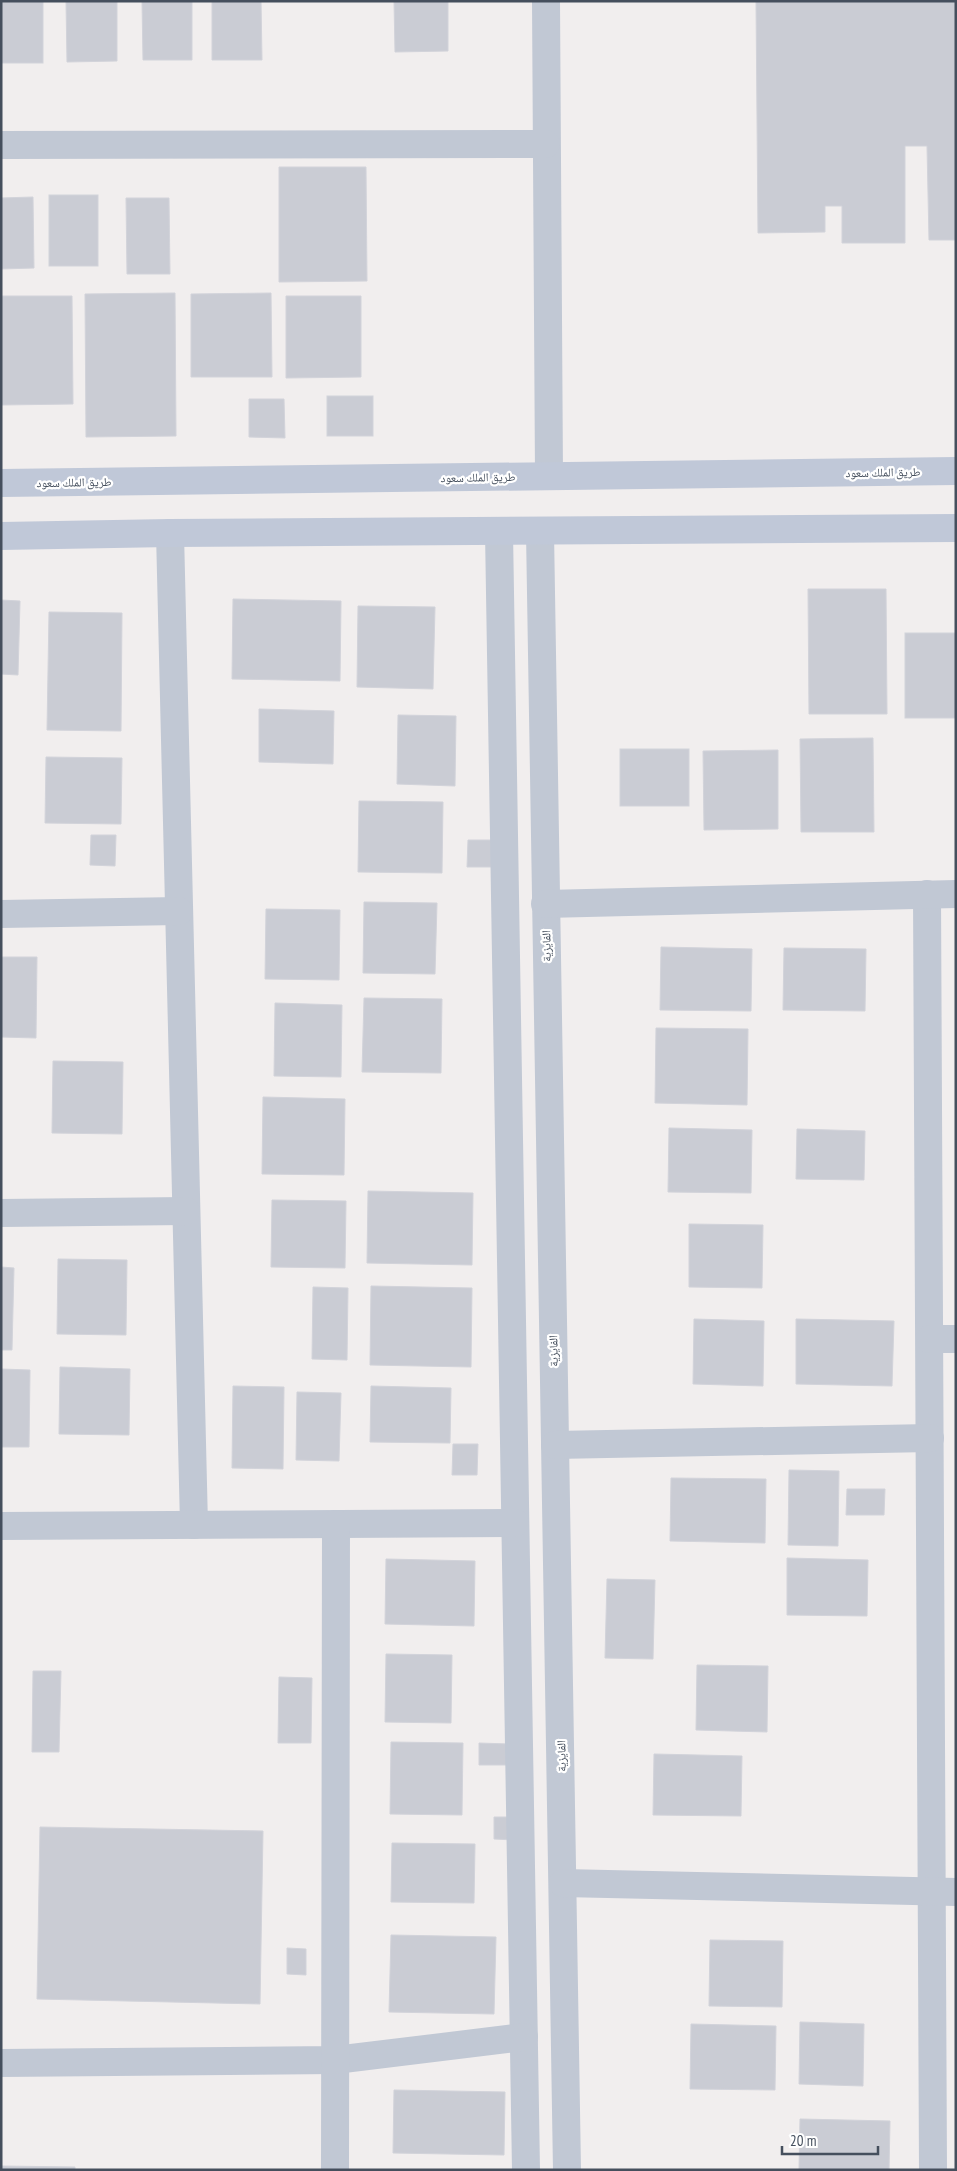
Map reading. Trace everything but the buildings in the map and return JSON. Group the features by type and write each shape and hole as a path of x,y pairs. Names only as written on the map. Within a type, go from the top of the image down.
{"main road":[{"name":"طريق الملك سعود","path":"1,483 956,471"},
{"path":"1,536 170,533 956,528"}],"street":[{"path":"546,1 549,476"},
{"path":"1,145 546,144"},
{"path":"499,532 526,2170"},
{"name":"الفايزية","path":"540,532 567,2170"},
{"path":"170,533 194,1525"},
{"path":"927,894 943,1339 930,1438 944,1892 933,2170"},
{"path":"545,904 956,894"},
{"path":"1,914 179,911"},
{"path":"1,1213 186,1211"},
{"path":"555,1445 930,1438"},
{"path":"1,1526 515,1523"},
{"path":"334,2170 336,1524"},
{"path":"563,1883 944,1892"},
{"path":"1,2063 335,2060 524,2037"}]}
